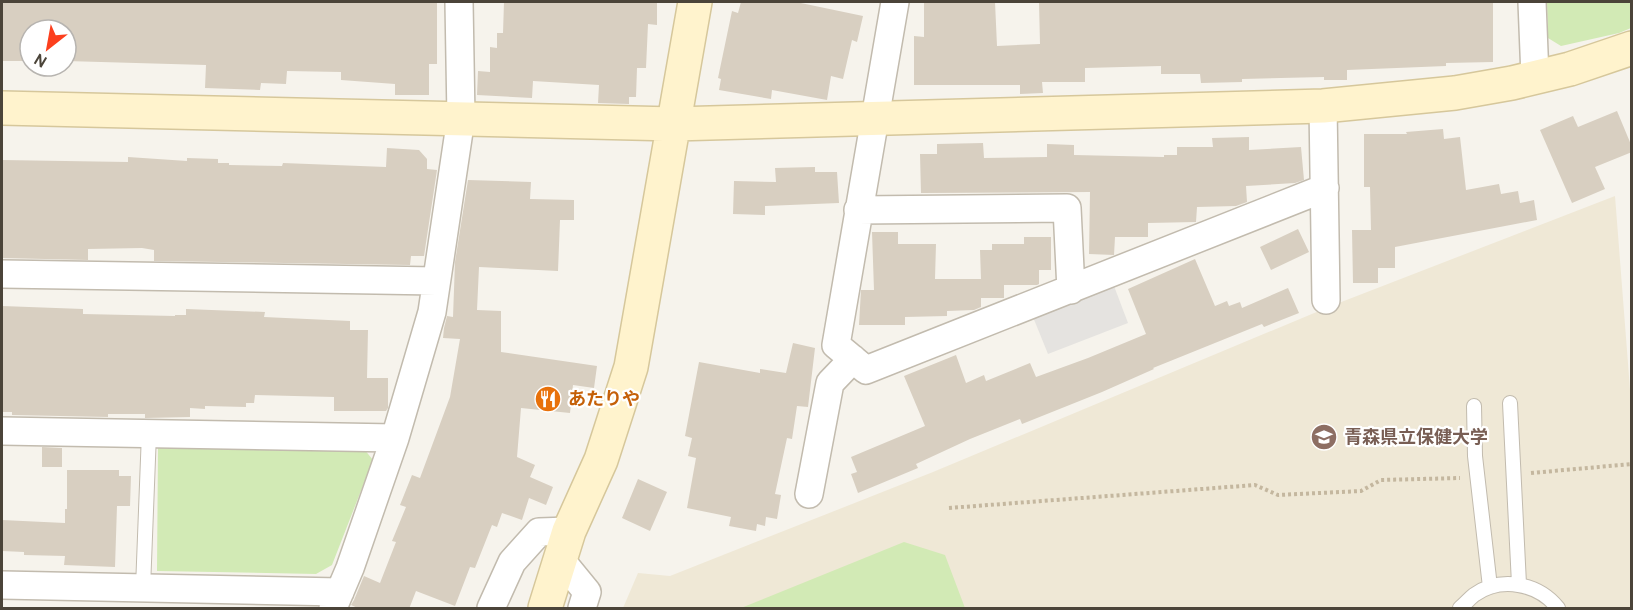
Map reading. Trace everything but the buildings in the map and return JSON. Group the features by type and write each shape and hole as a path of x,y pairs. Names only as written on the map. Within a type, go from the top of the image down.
{"street":[{"path":"2,585 143,588 336,600 350,568 395,438 432,312 461,118 459,2"},
{"path":"545,609 565,545 601,460 631,367 695,2"},
{"path":"895,2 836,345 866,370 1325,188"},
{"path":"1532,2 1534,77"},
{"path":"2,108 674,124 1323,106 1455,93 1570,69 1632,48"},
{"path":"1323,106 1326,300"},
{"path":"858,210 1067,208 1071,290"},
{"path":"2,274 436,281"},
{"path":"809,494 830,383 853,358"},
{"path":"2,431 395,438"},
{"path":"492,609 512,562 539,532 565,545 587,592 582,609"}],"lane":[{"path":"1510,403 1519,584"},
{"path":"1474,406 1474,456 1490,587"},
{"path":"143,588 149,434"},
{"path":"1460,609 1473,595 1490,587 1519,584 1537,590 1552,601 1558,609"}],"path":[{"path":"1512,474 1632,464"},
{"path":"949,508 1255,485 1278,495 1338,492 1361,490 1381,480 1477,478"}],"shaded area":[{"name":"青森県立保健大学","path":"1615,196 1631,402 1631,608 623,608 638,573 670,576 933,472 1331,306"},
{"path":"1114,286 1128,323 1048,354 1033,317"}],"green space":[{"path":"1547,2 1631,2 1631,28 1619,33 1561,46 1548,38"},
{"path":"158,448 364,449 373,460 332,565 316,574 157,571"},
{"path":"904,542 945,555 965,608 741,608"}],"place":[{"name":"あたりや","path":"548,399"},
{"name":"青森県立保健大学","path":"1324,437"}]}
